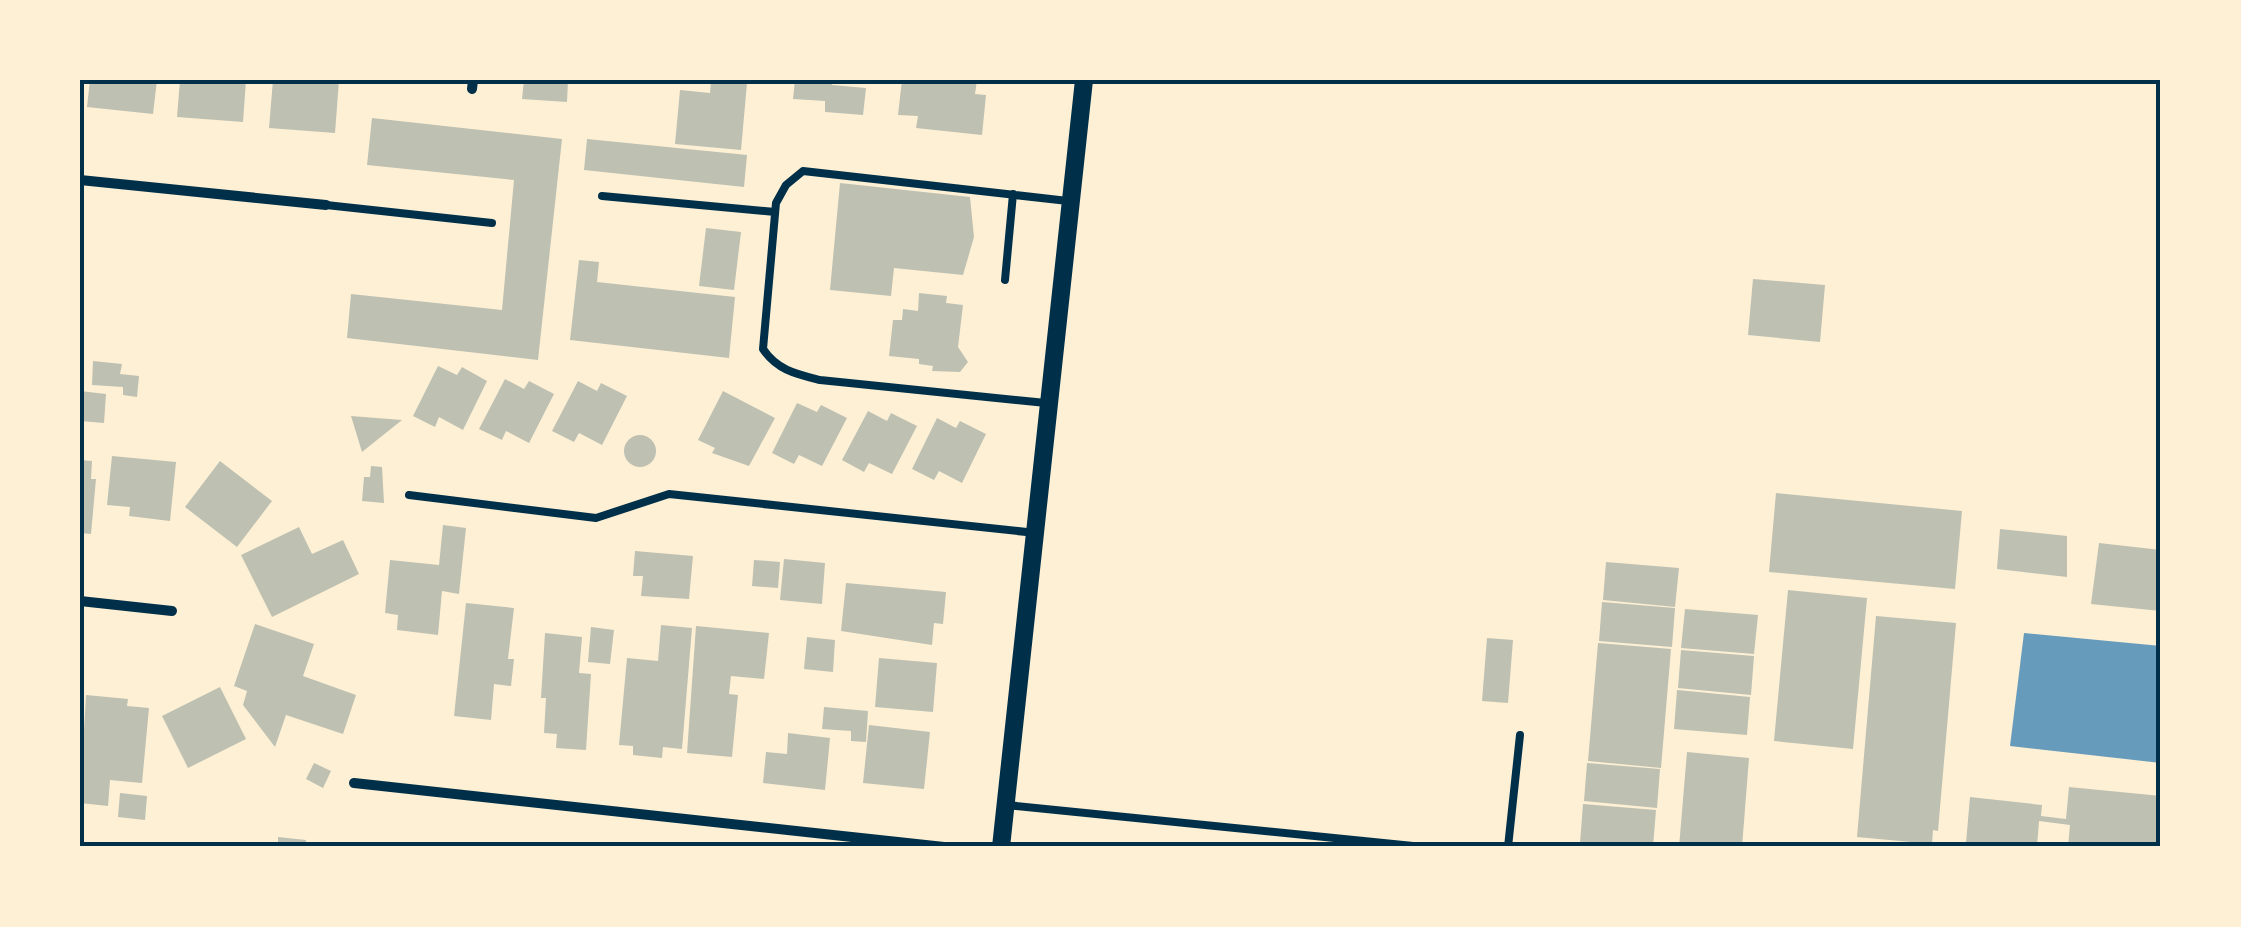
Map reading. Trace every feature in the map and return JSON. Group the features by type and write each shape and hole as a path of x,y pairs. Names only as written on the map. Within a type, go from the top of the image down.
{"street":[{"path":"1001,847 1052,404 1084,80"},
{"path":"80,180 326,205"},
{"path":"80,601 172,611"},
{"path":"354,784 944,847"}],"lane":[{"path":"1052,404 820,380 790,373 771,362 763,349 775,212 786,185 803,171 1072,202"},
{"path":"1005,280 1013,194"},
{"path":"602,196 775,212"},
{"path":"326,205 492,222"},
{"path":"409,495 596,518 668,494 1037,533"},
{"path":"1508,847 1520,735"},
{"path":"1007,805 1423,847"}],"water":[{"path":"2024,633 2161,646 2161,763 2010,746"}],"building":[{"path":"90,80 157,80 153,114 87,107"},
{"path":"180,80 246,80 243,122 177,117"},
{"path":"273,80 339,80 335,133 269,128"},
{"path":"524,80 568,80 567,102 522,99"},
{"path":"711,80 747,83 741,150 675,144 680,90 710,93"},
{"path":"795,80 832,80 832,85 866,88 863,115 825,112 825,101 793,99"},
{"path":"902,80 977,80 975,94 986,95 982,135 916,128 918,116 898,115"},
{"path":"372,118 562,139 538,360 347,338 351,294 502,310 514,180 367,165"},
{"path":"587,139 747,155 744,187 584,170"},
{"path":"840,183 970,197 974,237 963,275 894,268 891,296 830,290"},
{"path":"706,228 741,232 734,290 699,286"},
{"path":"579,260 599,262 597,282 735,297 729,358 570,340"},
{"path":"1753,279 1825,285 1820,342 1748,335"},
{"path":"919,293 947,296 946,303 963,305 958,347 968,362 960,372 932,371 933,366 919,364 919,359 889,356 893,320 902,320 903,309 918,311"},
{"path":"93,361 122,364 120,374 139,376 137,397 123,395 123,387 92,385"},
{"path":"438,366 457,375 462,367 487,381 463,430 439,417 435,427 413,416"},
{"path":"505,379 524,389 529,381 554,394 529,443 506,431 502,440 479,429"},
{"path":"578,381 597,391 601,383 627,396 602,445 579,433 574,442 552,431"},
{"path":"80,391 106,394 104,423 80,421"},
{"path":"723,391 775,418 749,466 712,453 715,448 698,440"},
{"path":"797,403 817,412 821,405 847,418 822,466 799,455 794,464 772,453"},
{"path":"868,411 887,421 891,413 917,426 892,474 869,463 864,472 842,460"},
{"path":"351,416 402,420 362,452"},
{"path":"937,418 956,428 960,421 986,434 962,483 939,471 934,480 912,469"},
{"path":"640,435 651,440 656,451 651,462 640,467 629,462 624,451 629,440"},
{"path":"112,456 176,462 170,521 129,516 130,507 107,505"},
{"path":"80,460 92,461 91,479 96,479 91,534 80,533"},
{"path":"220,461 272,501 237,547 185,507"},
{"path":"371,466 382,467 384,503 362,501 364,477 370,477"},
{"path":"1776,493 1962,511 1955,589 1769,572"},
{"path":"443,525 466,528 459,594 442,591 438,635 397,630 398,615 385,613 390,560 439,565"},
{"path":"299,527 312,554 343,540 359,574 272,617 241,555"},
{"path":"2000,529 2067,536 2067,577 1997,569"},
{"path":"2099,543 2161,550 2161,611 2091,604"},
{"path":"635,551 693,556 689,599 641,596 643,576 633,576"},
{"path":"784,559 825,563 822,604 780,600"},
{"path":"754,560 780,562 778,588 752,586"},
{"path":"1606,562 1679,568 1675,607 1603,600"},
{"path":"846,583 946,592 943,624 934,623 932,645 841,631"},
{"path":"1788,590 1867,598 1853,749 1774,741"},
{"path":"1602,602 1675,608 1672,647 1599,641"},
{"path":"466,603 514,608 508,659 514,659 511,686 494,684 491,720 454,716"},
{"path":"1685,609 1758,615 1754,654 1681,648"},
{"path":"1876,616 1956,623 1938,831 1933,830 1932,844 1857,837"},
{"path":"255,624 314,644 303,676 356,695 343,734 286,715 275,747 243,705 247,691 234,686"},
{"path":"661,625 692,628 682,749 663,747 662,758 633,755 633,746 619,745 627,658 658,661"},
{"path":"696,626 769,633 764,679 731,676 729,694 738,695 732,757 687,753"},
{"path":"591,627 614,630 610,664 588,662"},
{"path":"545,633 582,637 579,673 591,674 586,750 556,748 557,734 544,733 546,698 541,698"},
{"path":"807,637 835,640 833,672 804,669"},
{"path":"1487,638 1513,640 1508,703 1482,701"},
{"path":"1598,643 1671,649 1661,768 1588,761"},
{"path":"1681,650 1754,656 1751,695 1678,688"},
{"path":"879,658 937,663 933,712 875,707"},
{"path":"220,687 246,739 188,768 162,716"},
{"path":"1677,690 1750,697 1747,735 1674,729"},
{"path":"86,695 128,699 127,706 149,708 142,783 110,780 108,806 80,803"},
{"path":"824,707 868,711 866,742 851,741 851,731 822,729"},
{"path":"869,725 930,732 924,789 863,783"},
{"path":"788,733 830,738 825,790 763,783 766,752 787,754"},
{"path":"1687,752 1749,758 1742,847 1679,847"},
{"path":"314,763 331,771 323,788 306,779"},
{"path":"1587,763 1660,769 1657,808 1584,801"},
{"path":"2069,787 2161,796 2161,847 2068,847 2070,825 2039,821 2037,847 1966,843 1970,797 2042,805 2041,816 2066,819"},
{"path":"120,793 147,796 145,820 118,817"},
{"path":"1583,804 1656,810 1653,847 1580,843"},
{"path":"278,837 306,840 305,847 278,847"}]}
